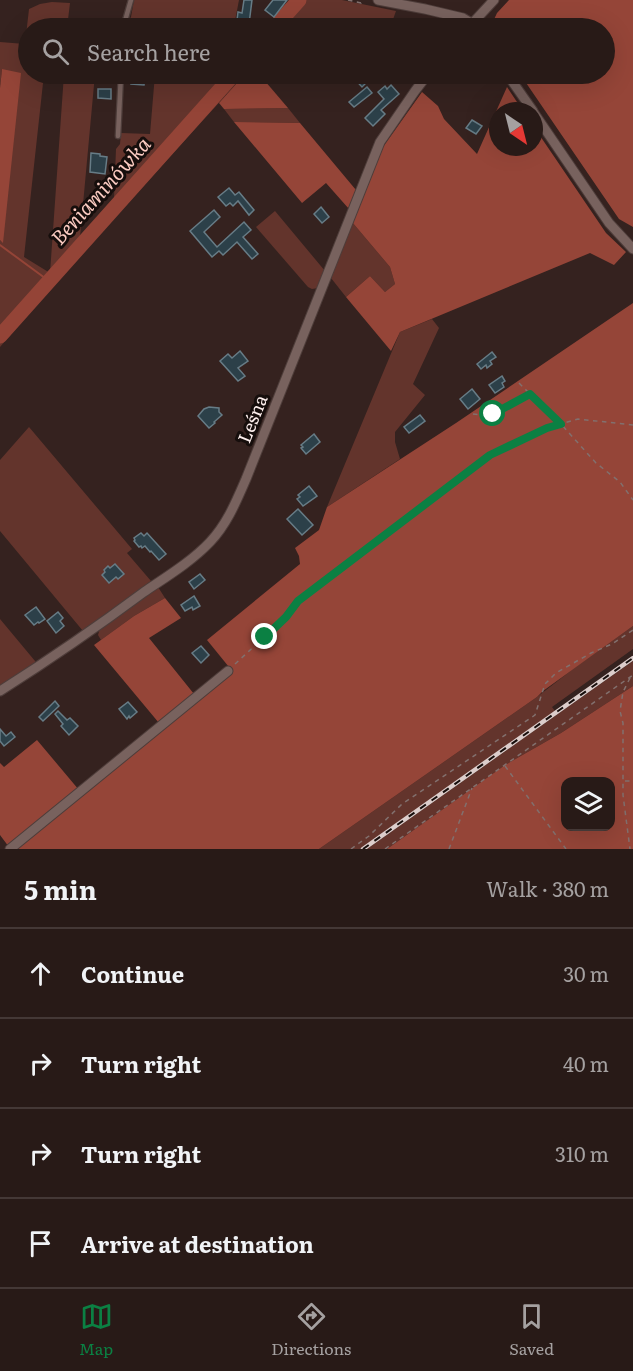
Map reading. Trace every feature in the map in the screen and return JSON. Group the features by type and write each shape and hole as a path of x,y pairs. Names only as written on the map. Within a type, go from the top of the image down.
{"street":[{"path":"378,0 426,6 463,18"},
{"path":"479,18 494,0"},
{"name":"Leśna","path":"0,691 39,667 173,572 209,543 220,530 234,508 242,489 380,142 420,84"},
{"path":"514,84 526,102"},
{"path":"543,127 609,223 633,249"},
{"path":"10,849 228,671"}],"lane":[{"path":"126,18 130,0"},
{"path":"118,136 121,84"}],"path":[{"path":"348,0 361,3 362,0"},
{"path":"519,383 561,424 596,463 620,482 633,500"},
{"path":"473,414 485,416 493,414 530,394"},
{"path":"228,671 286,617 298,601 490,455 547,428 578,419 633,426"},
{"path":"351,849 369,836 402,804 535,715 545,684 556,674 633,630"},
{"path":"385,849 633,675"},
{"path":"630,677 623,692 620,711 623,723 624,803 630,849"},
{"path":"505,765 566,849"},
{"path":"623,780 633,781"},
{"path":"448,849 473,787"}],"shaded area":[{"path":"134,0 239,0 236,18 131,17"},
{"path":"293,0 342,0 396,11 394,18 276,18"},
{"path":"509,0 633,0 633,227 619,219 543,108 543,102 539,102 527,84 615,84 615,18 495,18"},
{"path":"70,3 68,18 28,18 29,9 40,4"},
{"path":"0,42 18,43 18,84 43,84 24,257 50,273 63,84 94,84 80,237 114,198 116,149 120,144 121,133 150,134 154,84 236,84 0,347 0,240 3,242"},
{"path":"2,69 18,72 18,84 20,84 3,243 0,240"},
{"path":"236,84 268,84 288,108 224,109 219,103"},
{"path":"507,87 517,102 500,102"},
{"path":"422,92 438,106 444,119 477,154 489,127 489,156 543,156 543,140 606,233 626,252 614,265 590,253 400,332 391,351 346,297 370,276 385,292 395,284 390,267 352,222 383,147"},
{"path":"288,108 300,123 234,122 224,109"},
{"path":"234,122 300,123 356,190 349,209 326,183 302,203"},
{"path":"275,211 325,271 318,288 308,287 256,227"},
{"path":"352,222 390,267 395,284 385,292 370,276 346,297 331,278"},
{"path":"633,303 633,626 537,697 319,849 16,849 233,672 207,640 300,564 295,548 319,530 327,507"},
{"path":"432,319 439,328 413,384 425,395 395,432 395,442 400,459 327,507 400,332"},
{"path":"29,427 132,549 127,553 151,581 83,631 0,531 0,460"},
{"path":"158,587 165,598 134,616 101,640 98,635 100,628"},
{"path":"165,598 181,618 149,638 194,694 159,723 94,645 134,616"},
{"path":"0,619 35,661 35,664 0,687"},
{"path":"633,626 633,649 552,707 555,711 360,849 319,849 537,697"},
{"path":"633,656 633,661 395,830 367,849 360,849"},
{"path":"633,661 633,686 561,733 505,765 387,849 367,849"},
{"path":"633,686 633,849 387,849 505,765 561,733"},
{"path":"37,740 79,790 9,847 0,835 0,763 4,767"}],"building":[{"path":"244,0 252,0 250,18 237,18 238,12 242,13"},
{"path":"273,0 287,0 274,17 265,10"},
{"path":"391,85 399,94 381,110 385,114 373,126 365,118 384,99 378,92 385,86 387,89"},
{"path":"367,87 372,93 354,107 349,102"},
{"path":"98,89 111,89 111,99 98,98"},
{"path":"472,120 482,126 476,134 466,128"},
{"path":"91,153 107,157 105,174 90,172"},
{"path":"229,188 235,195 239,192 254,210 249,215 238,201 233,206 230,203 226,206 218,197"},
{"path":"321,207 329,217 322,223 314,214"},
{"path":"214,210 220,217 204,232 217,247 244,222 251,230 243,237 258,254 252,259 237,242 223,255 219,251 212,257 190,231"},
{"path":"240,351 248,361 238,368 245,376 238,381 220,361 228,354 232,358"},
{"path":"492,352 496,357 490,361 492,364 481,369 477,364"},
{"path":"502,376 505,381 502,383 504,387 495,393 489,385"},
{"path":"472,389 480,399 468,409 460,399"},
{"path":"209,407 219,408 222,415 209,428 198,416"},
{"path":"420,415 425,421 409,433 404,427"},
{"path":"314,434 320,442 306,454 301,445"},
{"path":"309,486 317,496 303,506 297,499 300,497 298,495"},
{"path":"298,509 313,525 302,535 287,519"},
{"path":"141,533 144,536 147,533 166,554 159,560 145,546 139,547 134,538"},
{"path":"115,564 124,574 109,583 102,575 108,566 110,568"},
{"path":"200,574 205,580 194,589 189,582"},
{"path":"194,596 200,606 185,611 181,605"},
{"path":"36,607 45,619 34,625 25,615"},
{"path":"58,612 63,618 60,621 64,626 56,633 47,621"},
{"path":"201,646 209,655 201,663 192,653"},
{"path":"55,701 59,706 43,721 39,717"},
{"path":"128,702 137,712 127,719 119,709"},
{"path":"58,711 78,726 69,735 55,714"},
{"path":"0,729 6,736 11,732 15,737 4,746 0,741"}],"waterway":[{"name":"Beniaminówka","path":"283,18 299,0"},
{"name":"Beniaminówka","path":"0,336 225,84"},
{"path":"0,245 49,281"}],"railway":[{"path":"363,849 633,658"}],"route":[{"path":"265,637 286,617 298,601 490,455 547,428 561,424 530,394 493,414"}]}
